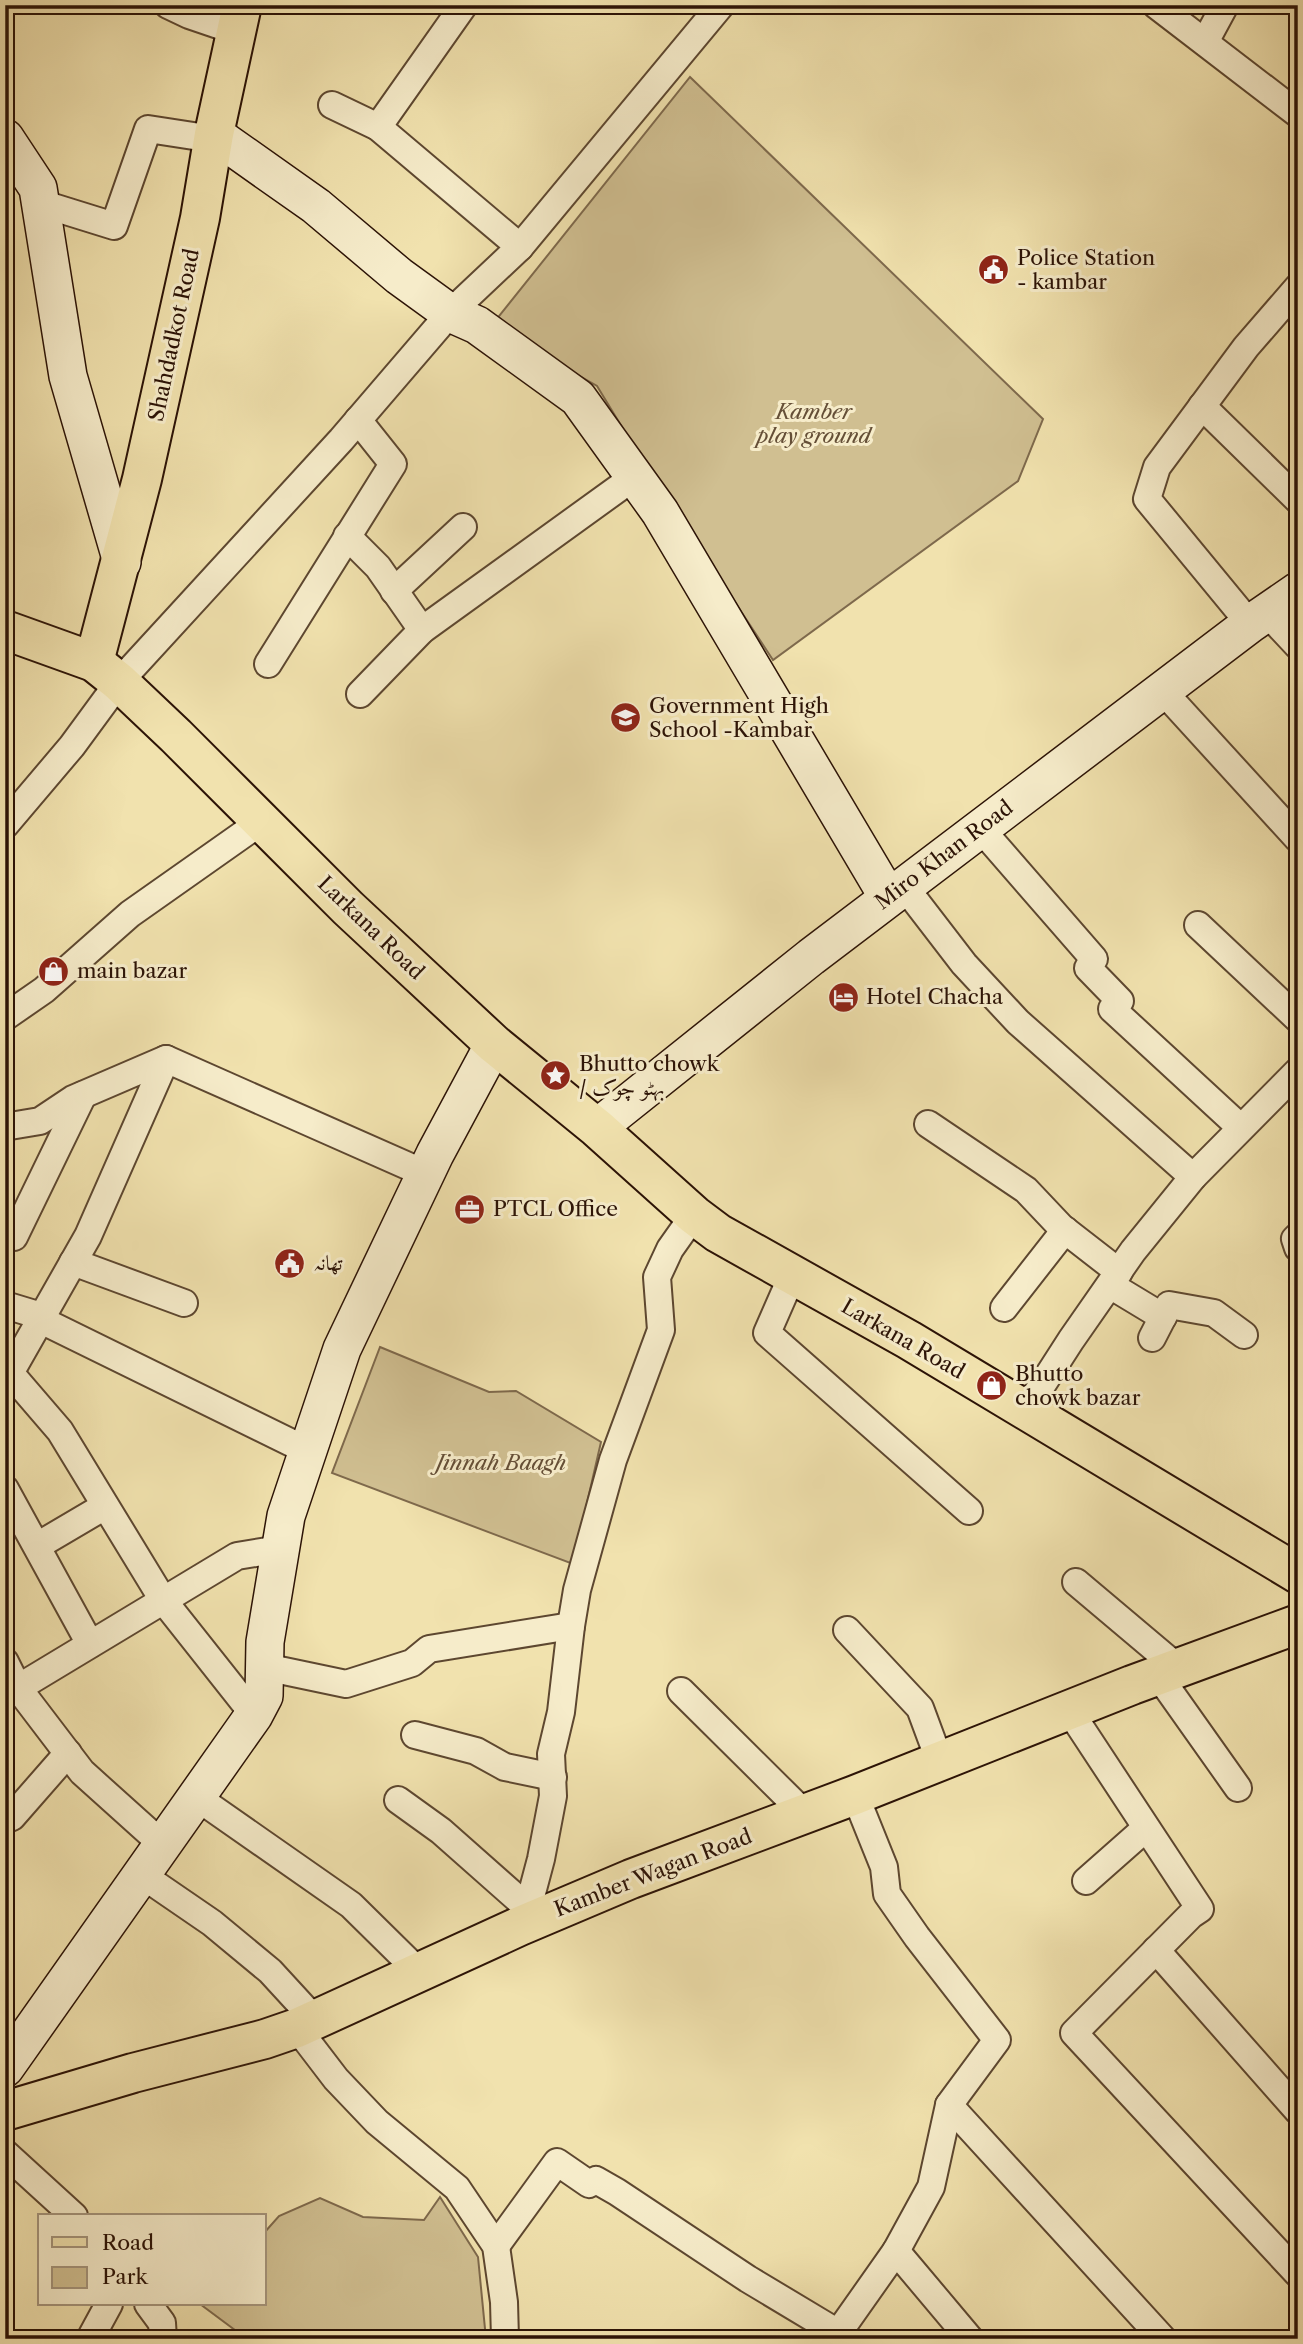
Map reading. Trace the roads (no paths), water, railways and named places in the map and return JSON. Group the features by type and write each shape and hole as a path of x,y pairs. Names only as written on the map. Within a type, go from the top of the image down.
{"main road":[{"name":"Shahdadkot Road","path":"107,672 122,562 200,218 213,136 239,18"},
{"path":"5,630 107,672"},
{"name":"Larkana Road","path":"107,672 176,736 348,908 494,1044 597,1128 694,1215 718,1233 909,1340 1298,1574"},
{"name":"Larkana Road","path":"658,1183 722,1213 1035,1396 1298,1556"},
{"name":"Kamber Wagan Road","path":"5,2111 133,2073 265,2039 306,2024 421,1973 524,1917 855,1796 1168,1671 1298,1623"}],"street":[{"path":"168,5 189,15 239,18"},
{"path":"377,127 464,5"},
{"path":"7,817 72,746 107,672 358,420 450,313 520,247 721,5"},
{"path":"1156,5 1298,114"},
{"path":"1205,42 1225,5"},
{"path":"331,105 377,127 520,247"},
{"path":"40,203 114,226 148,129 213,136 316,206 399,276 450,313 477,325 578,398 660,512 896,892 1018,1022 1193,1177"},
{"path":"5,138 38,188 68,376 122,562"},
{"path":"1298,287 1246,347 1157,467 1147,499 1259,618 1298,646"},
{"path":"1202,406 1298,500"},
{"path":"268,664 393,464 358,420"},
{"path":"360,694 422,631 634,477"},
{"path":"394,591 463,527"},
{"path":"347,536 378,567 422,631"},
{"name":"Miro Khan Road","path":"597,1128 896,892 1162,690 1298,591"},
{"path":"1162,690 1298,839"},
{"path":"5,1017 44,990 130,914 262,821"},
{"path":"980,828 1094,959 1088,968 1120,1002 1112,1009 1241,1128"},
{"path":"1198,925 1298,1019"},
{"path":"5,2068 254,1715 264,1696 265,1642 286,1516 342,1349 426,1174 494,1044"},
{"path":"5,1129 40,1121 83,1095 166,1059 426,1174"},
{"path":"166,1059 88,1236 8,1378 60,1432 163,1601 254,1715"},
{"path":"1035,1396 1114,1278 1193,1177 1241,1128 1293,1088"},
{"path":"5,1234 15,1237 83,1095"},
{"path":"928,1124 1026,1190 1114,1278 1157,1327 1169,1305 1214,1313 1244,1335"},
{"path":"524,1917 541,1859 554,1796 551,1754 561,1712 577,1590 612,1460 661,1330 657,1277 670,1249 694,1215"},
{"path":"1004,1308 1065,1230"},
{"path":"1298,1236 1295,1239 1298,1248"},
{"path":"73,1262 184,1303"},
{"path":"792,1276 766,1333 969,1511"},
{"path":"5,1305 38,1315 41,1321 308,1451"},
{"path":"5,1489 90,1644"},
{"path":"37,1546 105,1506"},
{"path":"18,1688 237,1556 280,1549"},
{"path":"1076,1582 1168,1671 1237,1788"},
{"path":"265,1667 346,1684 412,1663 429,1649 571,1626"},
{"path":"847,1630 920,1708 940,1762"},
{"path":"5,1662 18,1688 82,1772 162,1844"},
{"path":"681,1691 805,1814"},
{"path":"1069,1710 1200,1909 1074,2033 1298,2274"},
{"path":"415,1735 476,1751 505,1767 552,1777"},
{"path":"5,1820 12,1817 68,1753"},
{"path":"195,1796 351,1905 421,1973"},
{"path":"496,2246 557,2162 589,2185 596,2180 606,2186 836,2336 896,2251 931,2188 950,2105 997,2040 887,1894 884,1867 855,1796"},
{"path":"398,1800 441,1830 524,1917"},
{"path":"1086,1881 1146,1828"},
{"path":"142,1875 212,1923 261,1963 306,2024 335,2079 377,2122 457,2188 496,2246 504,2302 505,2339"},
{"path":"1156,1951 1298,2111"},
{"path":"950,2105 1163,2339"},
{"path":"5,2153 72,2214"},
{"path":"896,2251 970,2339"},
{"path":"90,2339 108,2306"},
{"path":"149,2306 162,2323 163,2339"}],"place":[{"name":"Police Station - kambar","path":"994,270"},
{"name":"Government High School -Kambar","path":"626,718"},
{"name":"main bazar","path":"54,971"},
{"name":"Hotel Chacha","path":"843,997"},
{"name":"Bhutto chowk / بہٹو چوک","path":"556,1076"},
{"name":"PTCL Office","path":"470,1209"},
{"name":"تھانہ","path":"290,1263"},
{"name":"Bhutto chowk bazar","path":"992,1386"}],"park label":[{"name":"Kamber play ground","path":"814,424"},
{"name":"Jinnah Baagh","path":"501,1463"}]}
